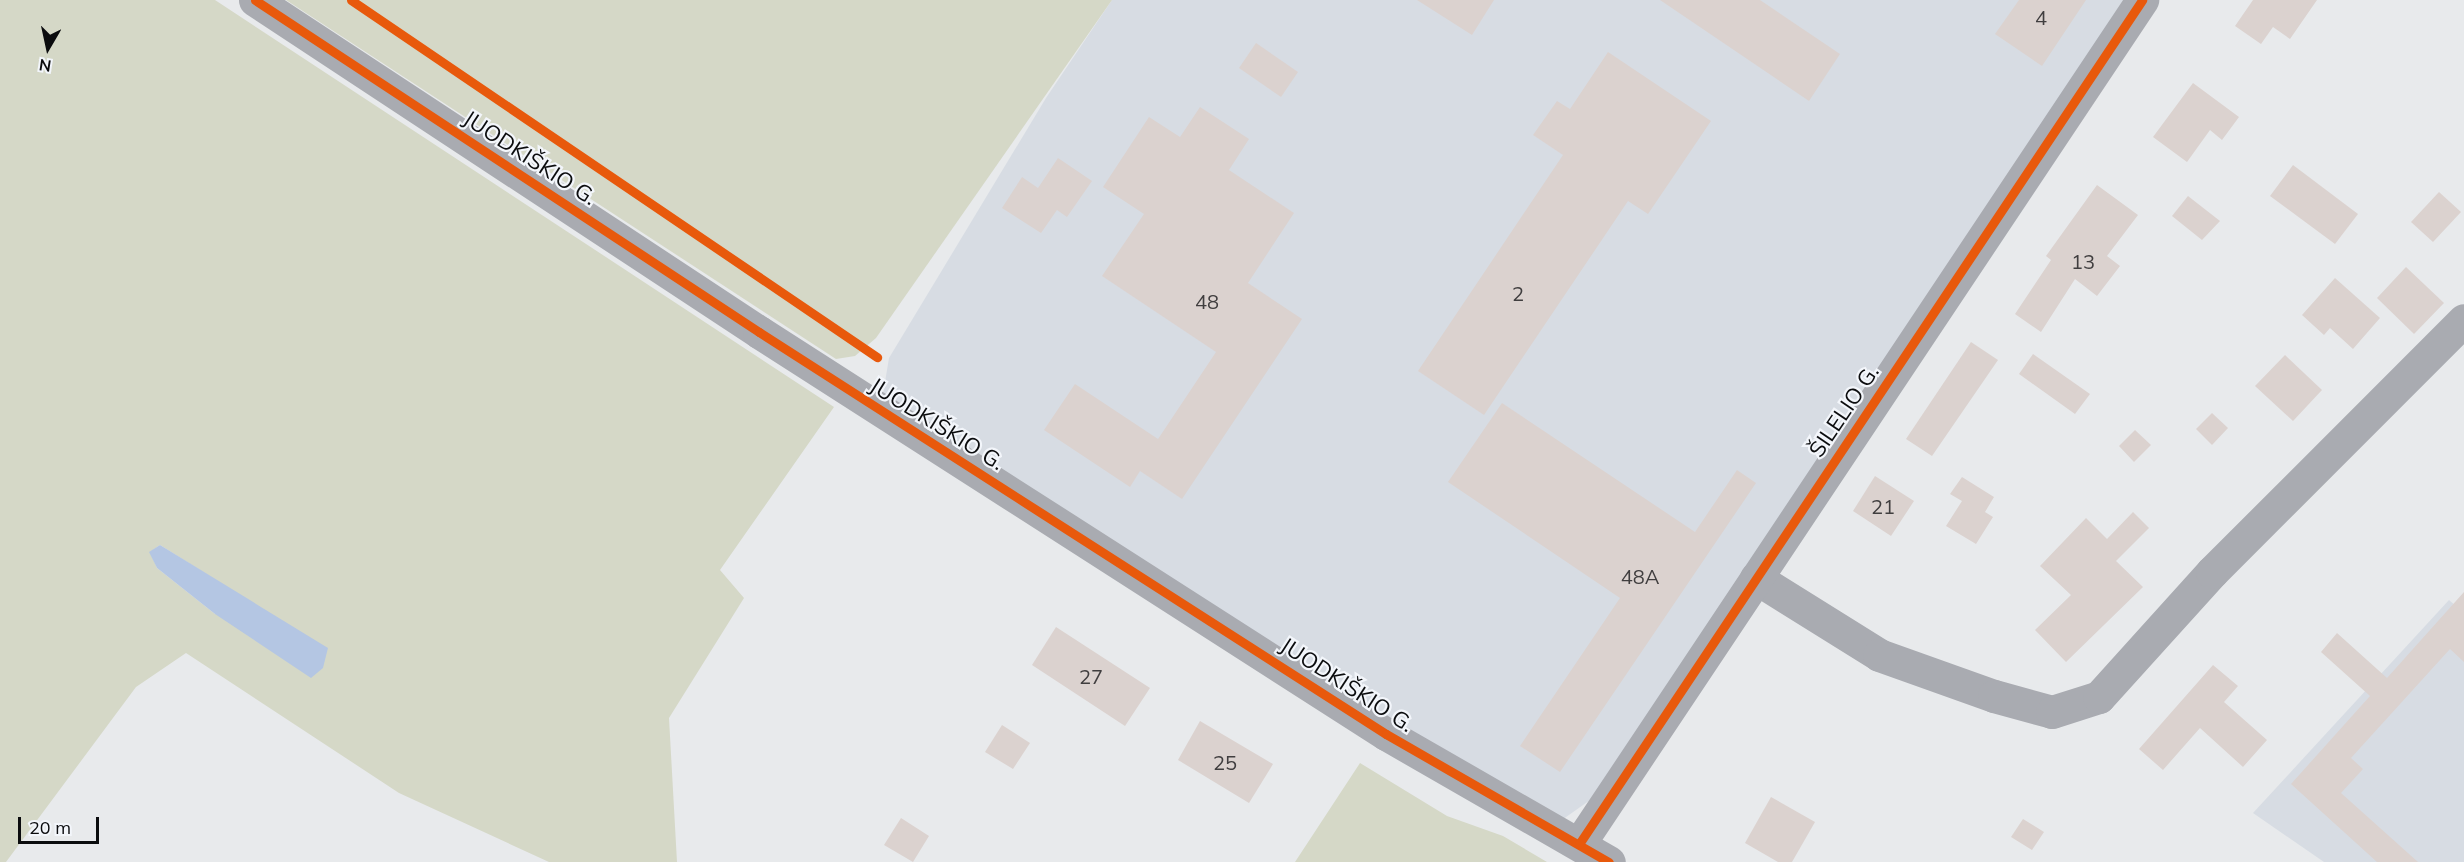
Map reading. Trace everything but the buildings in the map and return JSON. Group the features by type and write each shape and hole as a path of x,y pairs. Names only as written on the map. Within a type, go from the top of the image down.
{"street":[{"name":"JUODKIŠKIO G.","path":"255,0 759,332 1386,734 1609,862"},
{"name":"ŠILELIO G.","path":"1579,844 2142,0"},
{"path":"1756,578 1879,655 1994,696 2052,712 2099,697 2212,572 2464,320"}],"shaded area":[{"path":"1112,0 2130,0 1593,798 1559,822 1445,754 883,394 889,358 1046,98"},
{"path":"2449,600 2464,613 2464,862 2324,862 2253,813"}],"green space":[{"path":"0,0 215,0 834,407 720,570 744,598 669,718 677,862 549,862 399,793 186,653 136,687 6,862 0,862","holes":["160,545 219,582 215,614 157,568 150,552"]},
{"path":"286,0 1112,0 876,338 855,356 836,359"},
{"path":"1360,763 1447,816 1503,836 1547,862 1295,862"}],"water":[{"path":"160,545 328,648 323,668 311,678 215,614 157,568 149,552"}],"cycle path":[{"path":"255,0 759,332 1386,734 1609,862"},
{"path":"351,0 877,357"},
{"path":"1579,844 2142,0"}]}
